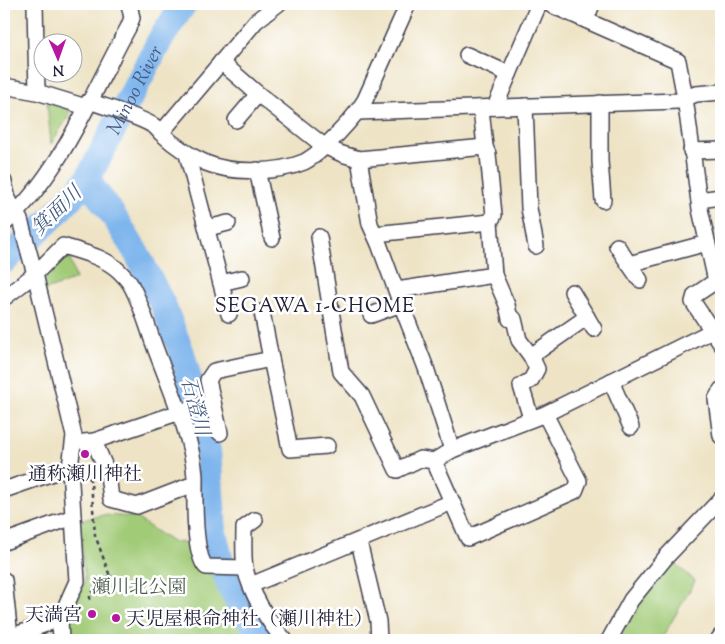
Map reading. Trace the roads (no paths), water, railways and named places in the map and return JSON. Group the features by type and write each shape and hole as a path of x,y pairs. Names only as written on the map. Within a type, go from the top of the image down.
{"street":[{"path":"36,4 38,92"},
{"path":"4,224 18,217 55,164 91,104 132,18 129,4"},
{"path":"161,133 256,21 278,4"},
{"path":"4,86 91,104 146,122 155,127 187,154 207,164 227,170 257,170 286,167 305,161 324,146 358,112 366,100 408,4"},
{"path":"434,462 468,538 575,491 579,481 521,386 531,380 537,369 531,356 519,340 514,319 510,318 507,305 494,275 490,222 494,215 488,154 485,147 488,108 509,74 539,4"},
{"path":"549,4 678,62 707,243 718,271 716,281 694,294 693,302 721,344"},
{"path":"586,20 592,4"},
{"path":"467,55 509,74"},
{"path":"221,62 324,146 359,159 485,147"},
{"path":"358,112 678,101 696,94 721,92"},
{"path":"236,120 258,94"},
{"path":"600,103 600,161 603,200"},
{"path":"526,106 529,208 536,246"},
{"path":"691,151 721,150"},
{"path":"187,154 208,228 229,314"},
{"path":"359,159 370,224 426,368 452,450"},
{"path":"257,170 272,238"},
{"path":"4,182 8,199 18,217 34,271 74,436 77,467 73,517 77,581 60,618 61,640"},
{"path":"699,200 721,197"},
{"path":"375,234 490,222"},
{"path":"208,228 228,223"},
{"path":"319,237 336,305 341,372 362,386 362,396 397,470 420,459 434,462 452,450 538,416 712,331"},
{"path":"629,264 707,243"},
{"path":"4,298 63,246 100,260 117,269 130,283 181,411 194,477 197,536 202,562 206,567 240,568"},
{"path":"617,246 640,280"},
{"path":"370,315 399,297 494,275"},
{"path":"222,283 242,278"},
{"path":"531,356 591,323 572,292"},
{"path":"262,312 271,358 275,415 290,449 310,442 327,446"},
{"path":"220,433 210,402 208,380 214,371 252,369 271,358"},
{"path":"611,381 631,427"},
{"path":"721,390 716,399 721,436"},
{"path":"74,436 85,442 94,442 210,402"},
{"path":"94,442 108,474 111,499 137,506 194,484"},
{"path":"4,490 77,467"},
{"path":"609,640 631,600 666,557 721,499"},
{"path":"251,585 452,502"},
{"path":"4,542 73,517"},
{"path":"255,520 244,528 240,568 277,632 285,640"},
{"path":"359,542 378,621 379,640"},
{"path":"4,580 7,638 60,618"},
{"path":"718,640 721,636"}],"waterway":[{"name":"Minoo River","path":"4,261 50,220 87,180 160,40 184,4"},
{"name":"石澄川","path":"87,180 113,215 137,254 163,305 182,353 208,450 214,533 220,558 230,588 245,614 269,640"}],"place":[{"name":"通称瀬川神社","path":"85,454"},
{"name":"天満宮","path":"92,614"},
{"name":"天児屋根命神社（瀬川神社）","path":"116,618"}],"district":[{"name":"SEGAWA 1-CHOME","path":"315,305"}],"water label":[{"name":"箕面川","path":"56,210"}],"park label":[{"name":"瀬川北公園","path":"139,586"}]}
